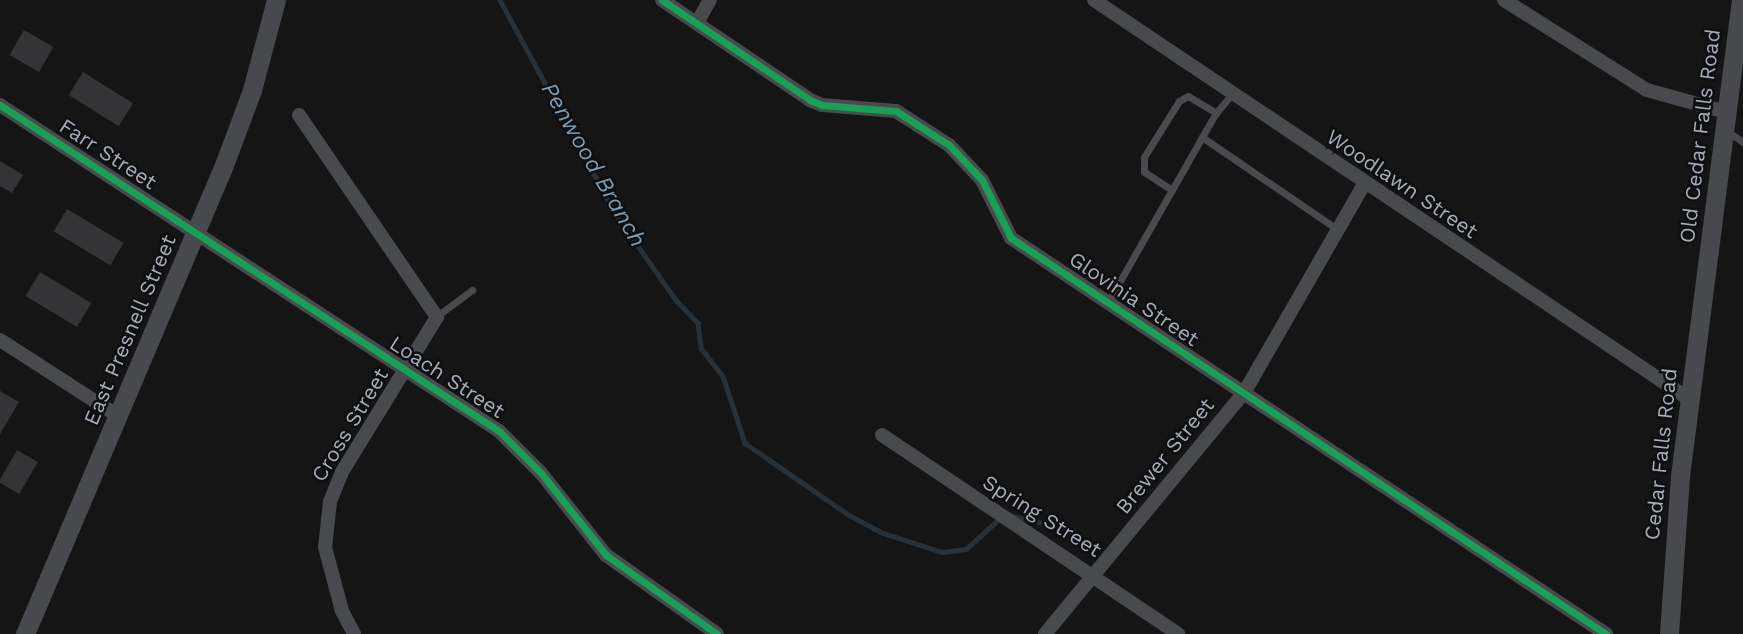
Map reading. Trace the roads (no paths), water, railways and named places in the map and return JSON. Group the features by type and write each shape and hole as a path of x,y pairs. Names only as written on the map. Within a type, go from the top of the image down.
{"main road":[{"name":"East Presnell Street","path":"32,630 252,90 276,0"},
{"name":"Old Cedar Falls Road","path":"1705,279 1741,0"},
{"name":"Cedar Falls Road","path":"1669,634 1689,398 1705,279"}],"street":[{"name":"Glovinia Street","path":"662,0 822,106 896,111 949,145 982,180 1011,238 1606,634"},
{"path":"696,23 709,0"},
{"name":"Woodlawn Street","path":"1094,0 1364,184 1689,398"},
{"path":"1504,0 1647,90 1725,121"},
{"name":"Farr Street","path":"0,105 195,234"},
{"path":"299,115 437,317"},
{"name":"Brewer Street","path":"1045,634 1097,575 1244,393 1364,184"},
{"name":"Loach Street","path":"195,234 499,431 527,458 606,555 717,634"},
{"name":"Cross Street","path":"354,634 342,611 325,547 330,502 342,472 407,372 437,317"},
{"path":"0,340 118,415"},
{"name":"Spring Street","path":"882,435 928,469 1097,575 1178,634"}],"lane":[{"path":"1108,303 1216,113 1233,94"},
{"path":"1172,190 1144,172 1144,157 1179,101 1188,96 1216,113"},
{"path":"1725,121 1743,142"},
{"path":"1202,137 1337,229"},
{"path":"437,317 472,290"}],"waterway":[{"name":"Penwood Branch","path":"500,0 617,216 676,300 698,323 701,348 723,376 745,443 849,515 883,533 942,552 966,549 1001,517"},
{"name":"Penwood Branch","path":"1009,515 1073,530"}]}
